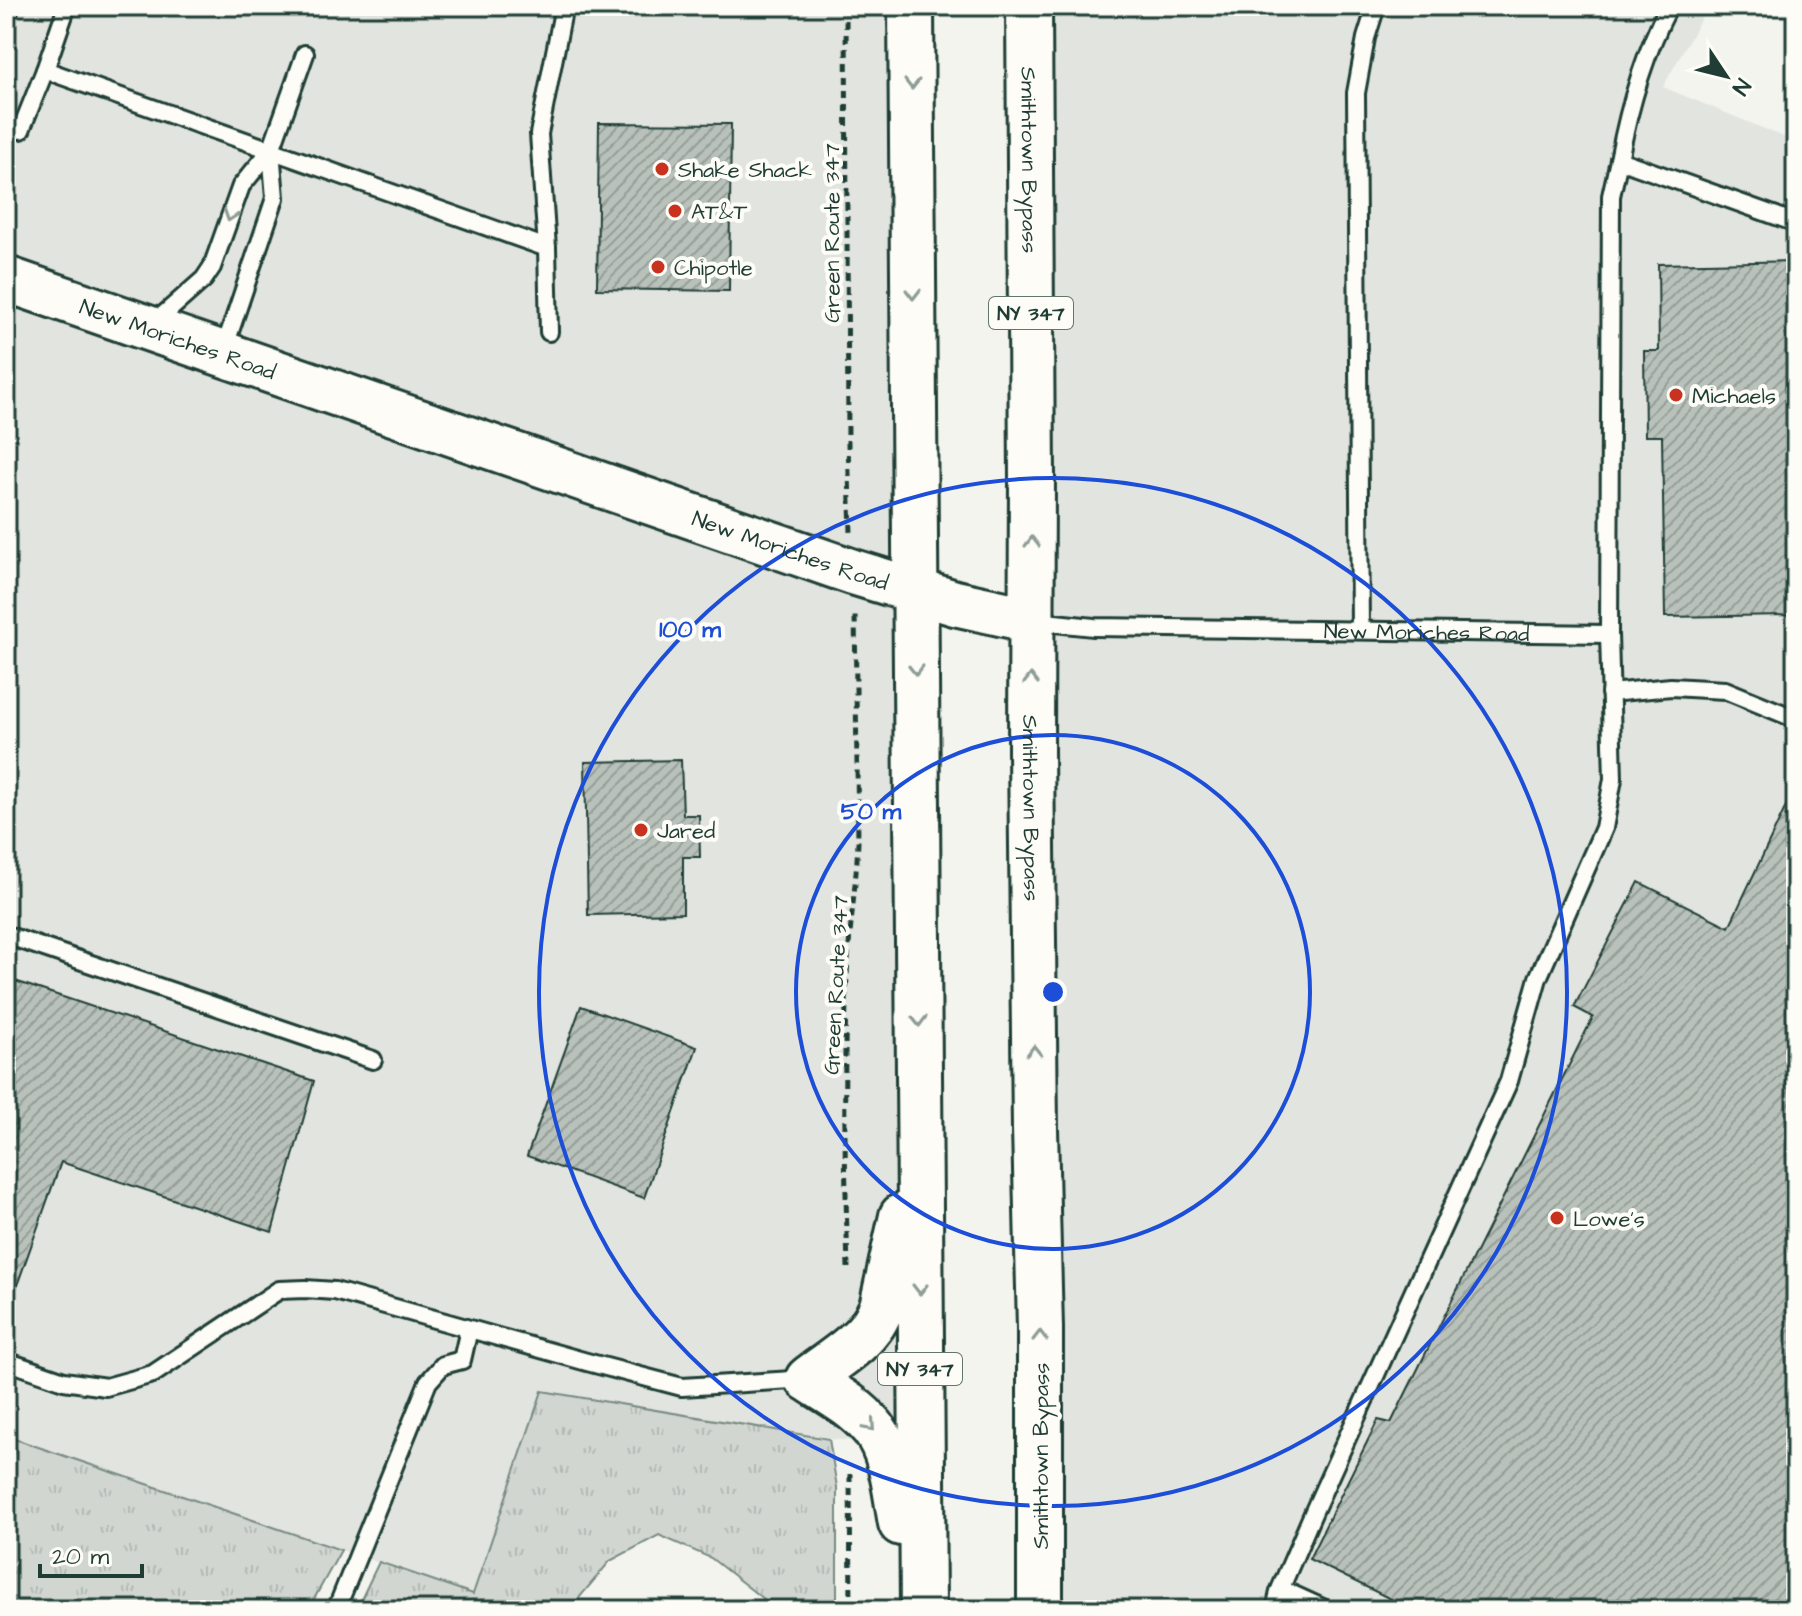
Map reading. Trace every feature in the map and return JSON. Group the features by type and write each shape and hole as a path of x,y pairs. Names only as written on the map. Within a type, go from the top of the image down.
{"main road":[{"name":"NY 347","path":"911,6 920,1127 920,1610"},
{"name":"Smithtown Bypass","path":"1029,6 1031,783 1040,1328 1040,1610"},
{"name":"New Moriches Road","path":"6,279 853,572 915,592 1032,620"},
{"path":"920,1127 882,1307 869,1330 859,1340 808,1379 861,1416 879,1437 890,1465 920,1610"}],"lane":[{"path":"6,125 21,130 67,6"},
{"path":"549,332 539,134 564,6"},
{"path":"1360,630 1356,93 1366,38 1376,6"},
{"path":"1275,1610 1331,1472 1509,1081 1538,978 1604,828 1613,779 1609,634 1611,196 1628,114 1658,28 1669,6"},
{"path":"148,329 204,279 212,267 241,186 271,150 305,54"},
{"path":"45,70 547,248"},
{"path":"222,354 275,198 271,150"},
{"path":"1619,160 1796,223"},
{"name":"New Moriches Road","path":"1032,620 1094,627 1609,634"},
{"path":"1610,693 1671,687 1725,690 1796,719"},
{"path":"6,935 373,1060"},
{"path":"6,1361 64,1381 106,1387 153,1374 279,1290 305,1289 335,1291 682,1387 808,1379"},
{"path":"336,1610 428,1382 443,1365 462,1360 469,1329"},
{"path":"1281,1589 1327,1610"}],"path":[{"name":"Green Route 347","path":"846,6 848,459"},
{"name":"Green Route 347","path":"848,1280 846,1040 847,974 858,842 856,654"},
{"path":"850,1468 851,1610"}],"shaded area":[{"path":"6,6 911,6 921,1447 779,1432 542,1391 473,1595 6,1436"},
{"path":"1028,6 1708,6 1663,87 1796,142 1796,1610 1040,1610"}],"green space":[{"path":"542,1391 829,1439 837,1487 837,1610 777,1610 711,1558 659,1535 610,1561 569,1610 356,1610 379,1562 473,1594"},
{"path":"6,1436 341,1550 308,1610 6,1610"}],"building":[{"path":"6,6 21,6 6,47"},
{"path":"599,123 731,124 729,291 597,289"},
{"path":"1796,261 1796,615 1665,617 1662,436 1645,436 1644,351 1659,351 1658,264"},
{"path":"681,760 683,815 699,815 700,857 683,857 683,913 588,915 585,762"},
{"path":"1796,785 1796,1610 1413,1610 1309,1559 1378,1420 1391,1423 1593,1017 1574,1007 1639,882 1729,927"},
{"path":"6,978 314,1081 272,1232 61,1162 9,1308 6,1307"},
{"path":"581,1006 697,1047 644,1198 527,1156"}],"place":[{"name":"Shake Shack","path":"662,169"},
{"name":"AT&T","path":"675,211"},
{"name":"Chipotle","path":"658,267"},
{"name":"Michaels","path":"1676,395"},
{"name":"Jared","path":"641,830"},
{"name":"Lowe's","path":"1557,1218"}]}
